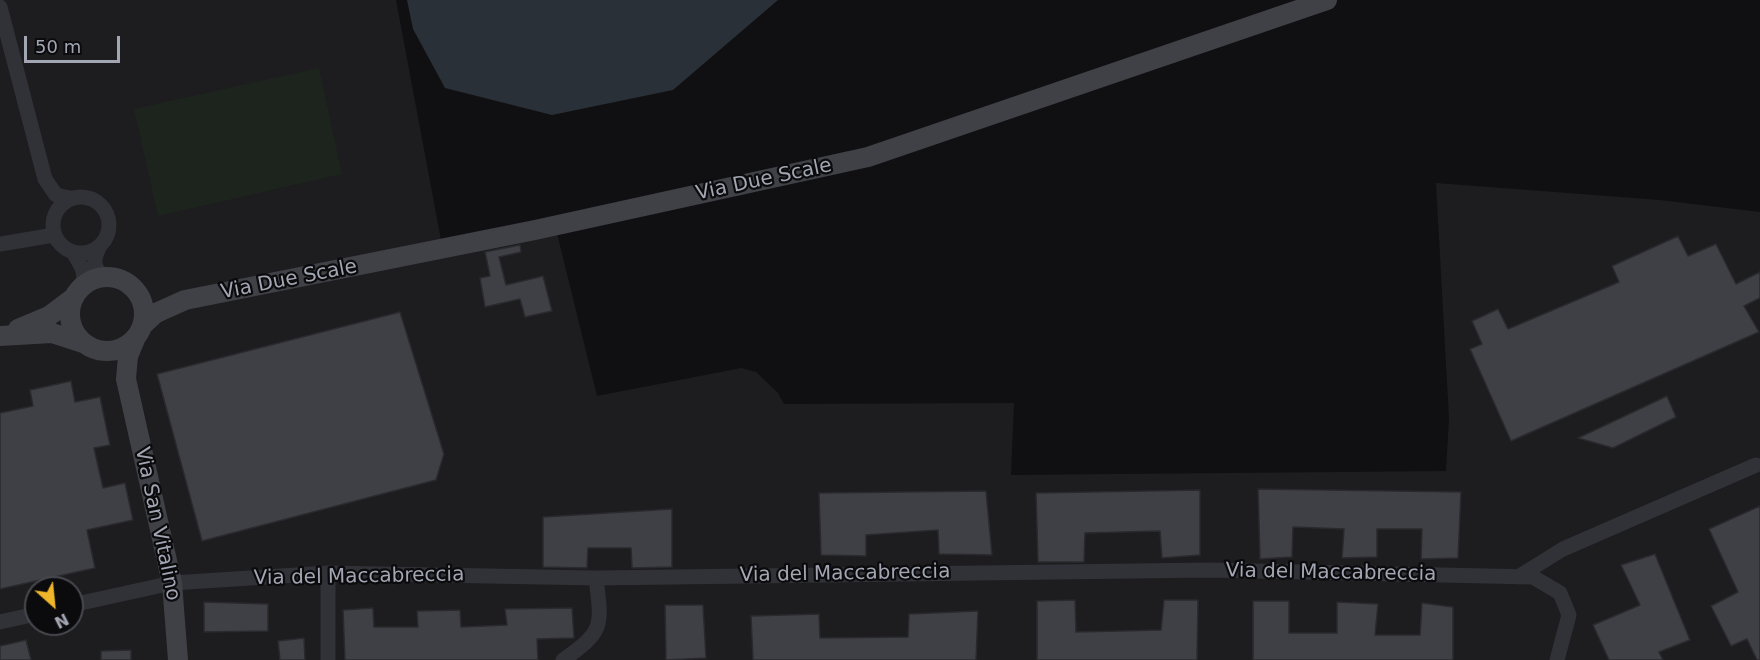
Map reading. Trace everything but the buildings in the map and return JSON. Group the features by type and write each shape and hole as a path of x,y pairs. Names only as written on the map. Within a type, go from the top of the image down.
{"street":[{"name":"Via Due Scale","path":"139,332 156,313 185,300 535,230 868,157 1327,0"},
{"path":"0,7 45,179 56,195 70,198 88,197 102,206 107,214 108,231 94,257 94,265 104,277"},
{"path":"70,198 57,210 53,218 54,235 62,246 73,252 84,269 70,322 90,346 118,350 139,332 143,306 134,289 117,278 104,277 78,292"},
{"path":"0,244 54,235"},
{"path":"73,252 87,252 100,246"},
{"name":"Via Due Scale","path":"134,289 163,298 185,300"},
{"name":"Via San Vitalino","path":"0,335 49,316 78,292"},
{"name":"Via San Vitalino","path":"139,332 126,366 128,389 172,583 178,660"},
{"name":"Via San Vitalino","path":"0,335 52,333 90,346 115,368 128,389"},
{"path":"1518,577 1563,549 1756,465"},
{"name":"Via del Maccabreccia","path":"84,602 172,583 328,573 596,578 1210,570 1533,577 1560,593 1569,615 1557,660"},
{"path":"328,573 328,660"},
{"path":"563,660 590,640 596,632 600,615 596,578"},
{"path":"0,622 24,617"}],"shaded area":[{"path":"0,0 396,0 441,240 554,221 597,396 741,368 756,372 778,393 784,404 1014,403 1011,475 1446,471 1449,418 1436,183 1660,200 1760,212 1760,660 0,660"},
{"path":"407,0 778,0 673,90 552,115 445,88 413,29"},
{"path":"319,68 342,174 158,216 134,109"}]}
